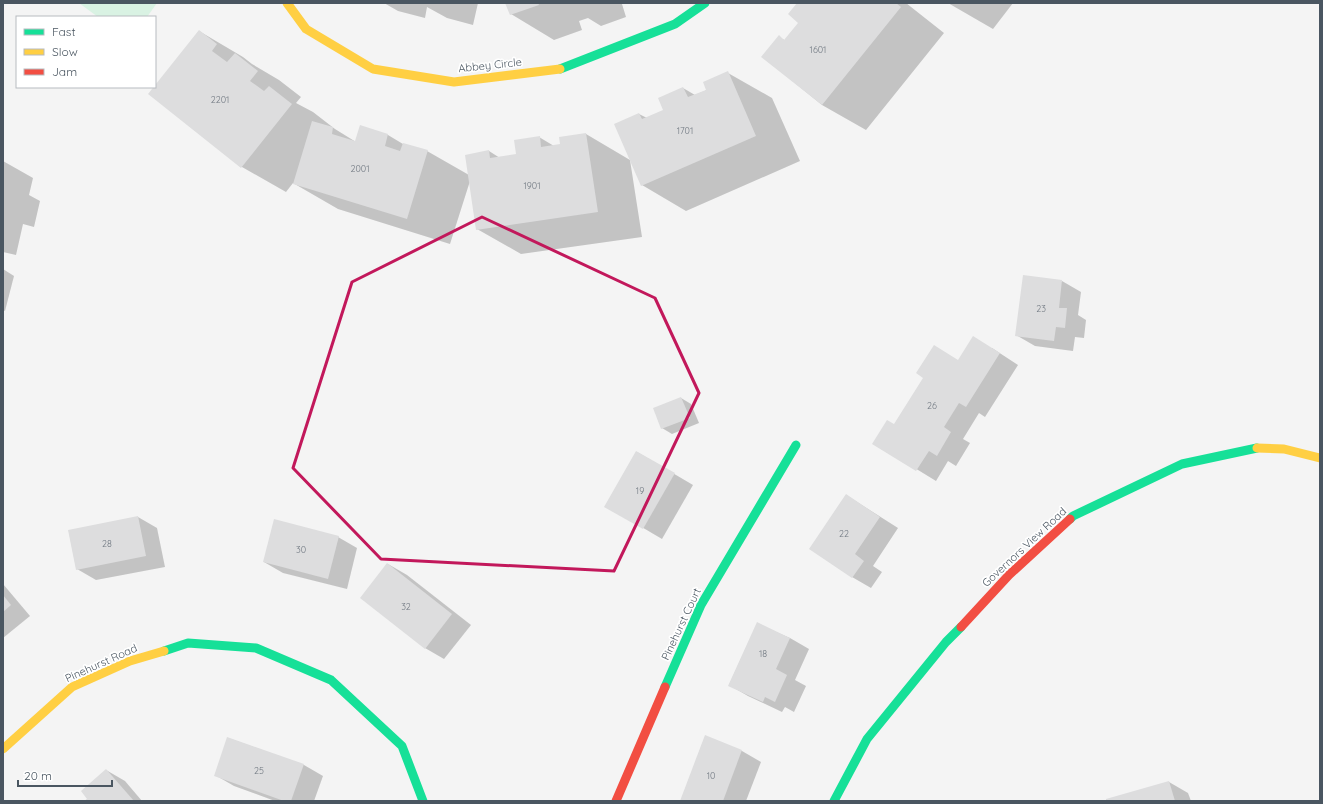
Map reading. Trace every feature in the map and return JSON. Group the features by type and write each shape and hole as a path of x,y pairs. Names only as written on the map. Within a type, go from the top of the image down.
{"street":[{"name":"Abbey Circle","path":"287,3 306,29 373,69 454,82 560,70 675,24 705,3"},
{"name":"Pinehurst Court","path":"616,801 701,605 796,445"},
{"name":"Governors View Road","path":"834,801 867,739 946,642 1009,575 1073,516 1182,464 1258,448 1284,449 1320,458"},
{"name":"Pinehurst Road","path":"3,749 72,687 130,660 188,643 256,648 331,680 402,746 423,801"}],"highlighted area":[{"path":"482,217 655,298 699,393 614,571 381,559 293,468 352,282"}],"green space":[{"path":"79,3 157,3 148,16 97,16"}],"building":[{"path":"505,3 538,3 539,5 510,15"},
{"path":"797,3 896,3 901,7 822,105 761,57 779,35 784,40 798,23 788,14"},
{"path":"199,30 217,44 212,51 227,62 235,53 258,71 250,81 264,91 269,86 292,104 241,168 148,94 153,88 156,88 156,84"},
{"path":"728,71 756,136 641,186 614,124 639,113 642,119 663,110 658,98 683,87 688,97 706,90 703,82"},
{"path":"312,121 333,127 332,134 355,141 360,125 388,134 385,146 400,151 403,143 428,150 407,219 293,184"},
{"path":"586,133 598,212 476,230 465,155 489,150 490,158 516,154 514,140 540,136 541,147 560,144 559,137"},
{"path":"1023,275 1062,280 1059,308 1067,308 1065,328 1056,327 1054,341 1015,336"},
{"path":"973,336 1000,353 966,407 959,403 944,427 951,432 937,456 929,451 916,471 872,444 887,420 894,424 923,378 916,373 934,345 958,360"},
{"path":"681,397 690,418 661,429 653,408"},
{"path":"636,451 675,473 643,529 604,507"},
{"path":"846,494 880,517 855,554 864,561 852,578 809,549"},
{"path":"138,516 146,556 76,570 68,530"},
{"path":"274,519 339,536 328,579 263,562"},
{"path":"387,563 452,614 425,649 360,598"},
{"path":"3,595 11,605 3,612"},
{"path":"757,622 790,638 776,669 787,675 775,702 765,697 763,702 728,686"},
{"path":"705,735 742,750 723,801 680,801"},
{"path":"227,737 304,764 291,801 284,801 214,776"},
{"path":"106,769 134,801 84,801 87,799 81,791"},
{"path":"1169,781 1175,801 1106,801 1106,799"}],"traffic: fast":[{"path":"560,69 675,24 705,3"},
{"path":"665,687 701,605 796,445"},
{"path":"1070,519 1073,516 1182,464 1257,448"},
{"path":"834,801 867,739 946,642 961,627"},
{"path":"164,651 188,643 256,648 331,680 402,746 423,801"}],"traffic: slow":[{"path":"287,3 306,29 373,69 454,82 560,69"},
{"path":"1257,448 1284,449 1320,458"},
{"path":"3,749 72,687 130,661 164,651"}],"traffic: jam":[{"path":"961,627 1009,575 1070,519"},
{"path":"616,801 665,687"}]}
